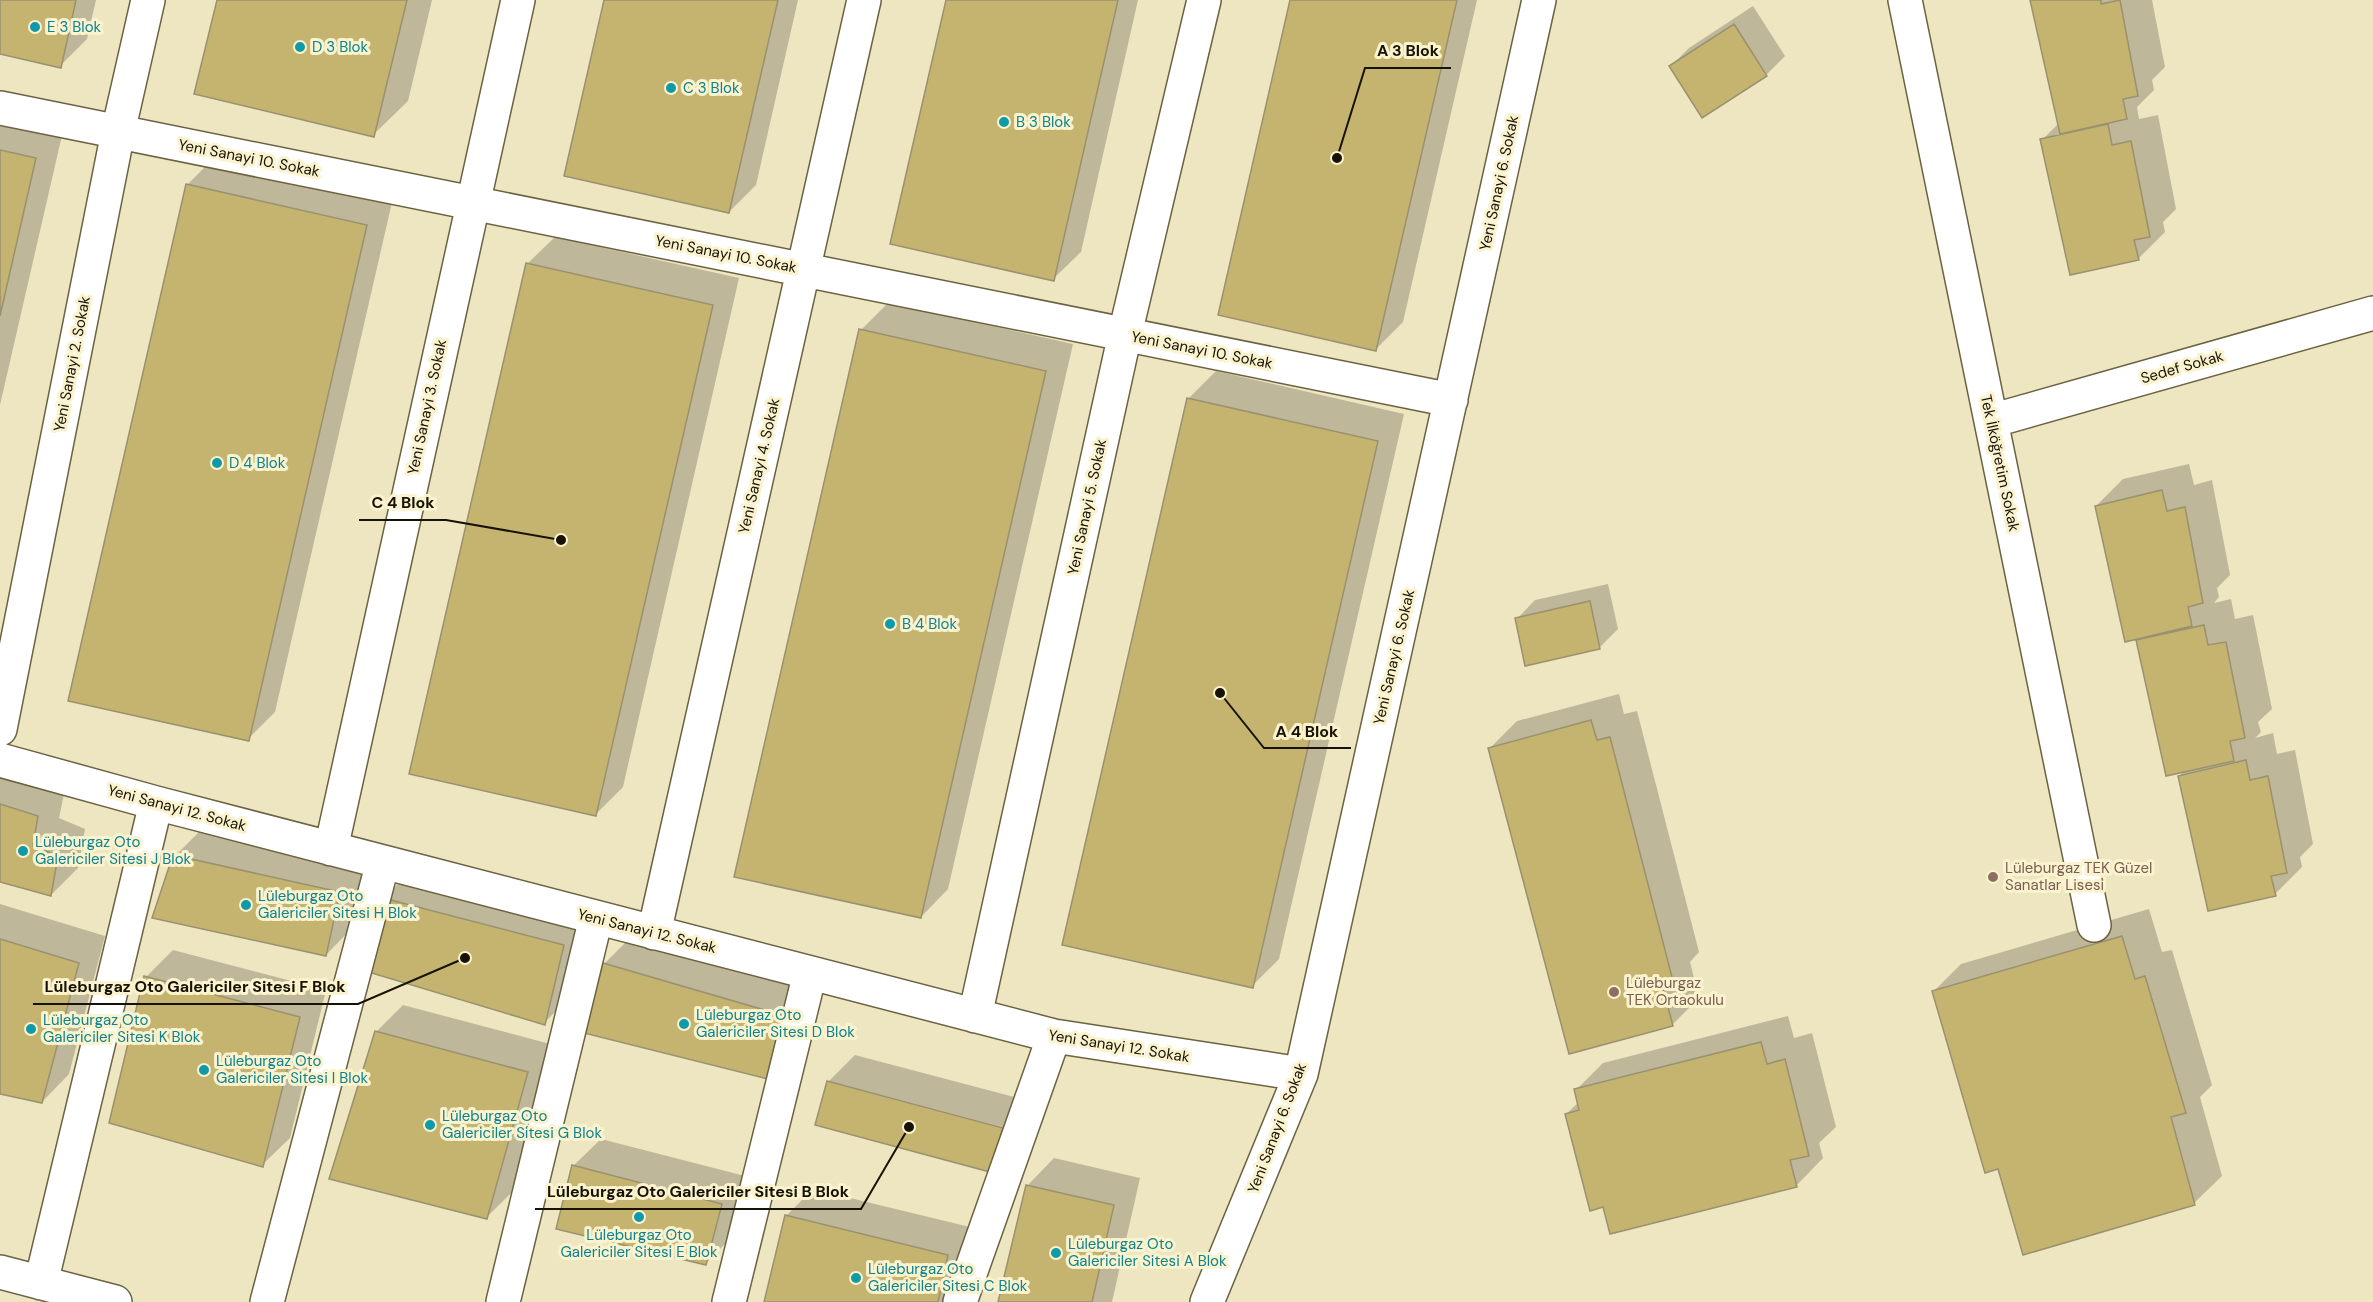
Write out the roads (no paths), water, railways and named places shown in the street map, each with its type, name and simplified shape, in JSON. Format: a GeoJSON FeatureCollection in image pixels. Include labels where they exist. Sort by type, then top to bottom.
{"type":"FeatureCollection","features":[{"type":"Feature","properties":{"kind":"street","name":"Yeni Sanayi 2. Sokak"},"geometry":{"type":"LineString","coordinates":[[0,729],[118,132],[148,0]]}},
{"type":"Feature","properties":{"kind":"street","name":"Yeni Sanayi 3. Sokak"},"geometry":{"type":"LineString","coordinates":[[331,849],[518,0]]}},
{"type":"Feature","properties":{"kind":"street","name":"Yeni Sanayi 4. Sokak"},"geometry":{"type":"LineString","coordinates":[[654,933],[864,0]]}},
{"type":"Feature","properties":{"kind":"street","name":"Yeni Sanayi 5. Sokak"},"geometry":{"type":"LineString","coordinates":[[975,1016],[1125,334],[1204,0]]}},
{"type":"Feature","properties":{"kind":"street","name":"Yeni Sanayi 6. Sokak"},"geometry":{"type":"LineString","coordinates":[[1207,1302],[1301,1074],[1539,0]]}},
{"type":"Feature","properties":{"kind":"street","name":"Tek İlköğretim Sokak"},"geometry":{"type":"LineString","coordinates":[[1905,0],[2094,926]]}},
{"type":"Feature","properties":{"kind":"street","name":"Yeni Sanayi 10. Sokak"},"geometry":{"type":"LineString","coordinates":[[0,108],[1451,400]]}},
{"type":"Feature","properties":{"kind":"street","name":"Sedef Sokak"},"geometry":{"type":"LineString","coordinates":[[1991,421],[2373,313]]}},
{"type":"Feature","properties":{"kind":"street","name":"Yeni Sanayi 12. Sokak"},"geometry":{"type":"LineString","coordinates":[[0,760],[331,849],[1054,1036],[1301,1074]]}},
{"type":"Feature","properties":{"kind":"street"},"geometry":{"type":"LineString","coordinates":[[40,1283],[156,803]]}},
{"type":"Feature","properties":{"kind":"street"},"geometry":{"type":"LineString","coordinates":[[267,1302],[383,862]]}},
{"type":"Feature","properties":{"kind":"street"},"geometry":{"type":"LineString","coordinates":[[503,1302],[596,918]]}},
{"type":"Feature","properties":{"kind":"street"},"geometry":{"type":"LineString","coordinates":[[729,1302],[810,973]]}},
{"type":"Feature","properties":{"kind":"street"},"geometry":{"type":"LineString","coordinates":[[960,1302],[1054,1036]]}},
{"type":"Feature","properties":{"kind":"street"},"geometry":{"type":"LineString","coordinates":[[0,1272],[115,1302]]}},
{"type":"Feature","properties":{"kind":"place","name":"E 3 Blok"},"geometry":{"type":"Point","coordinates":[35,27]}},
{"type":"Feature","properties":{"kind":"place","name":"D 3 Blok"},"geometry":{"type":"Point","coordinates":[300,47]}},
{"type":"Feature","properties":{"kind":"place","name":"C 3 Blok"},"geometry":{"type":"Point","coordinates":[671,88]}},
{"type":"Feature","properties":{"kind":"place","name":"B 3 Blok"},"geometry":{"type":"Point","coordinates":[1004,122]}},
{"type":"Feature","properties":{"kind":"place","name":"A 3 Blok"},"geometry":{"type":"Point","coordinates":[1337,158]}},
{"type":"Feature","properties":{"kind":"place","name":"D 4 Blok"},"geometry":{"type":"Point","coordinates":[217,463]}},
{"type":"Feature","properties":{"kind":"place","name":"C 4 Blok"},"geometry":{"type":"Point","coordinates":[561,540]}},
{"type":"Feature","properties":{"kind":"place","name":"B 4 Blok"},"geometry":{"type":"Point","coordinates":[890,624]}},
{"type":"Feature","properties":{"kind":"place","name":"A 4 Blok"},"geometry":{"type":"Point","coordinates":[1220,693]}},
{"type":"Feature","properties":{"kind":"place","name":"Lüleburgaz Oto Galericiler Sitesi J Blok"},"geometry":{"type":"Point","coordinates":[23,851]}},
{"type":"Feature","properties":{"kind":"place","name":"Lüleburgaz TEK Güzel Sanatlar Lisesi"},"geometry":{"type":"Point","coordinates":[1993,877]}},
{"type":"Feature","properties":{"kind":"place","name":"Lüleburgaz Oto Galericiler Sitesi H Blok"},"geometry":{"type":"Point","coordinates":[246,905]}},
{"type":"Feature","properties":{"kind":"place","name":"Lüleburgaz Oto Galericiler Sitesi F Blok"},"geometry":{"type":"Point","coordinates":[465,958]}},
{"type":"Feature","properties":{"kind":"place","name":"Lüleburgaz TEK Ortaokulu"},"geometry":{"type":"Point","coordinates":[1614,992]}},
{"type":"Feature","properties":{"kind":"place","name":"Lüleburgaz Oto Galericiler Sitesi D Blok"},"geometry":{"type":"Point","coordinates":[684,1024]}},
{"type":"Feature","properties":{"kind":"place","name":"Lüleburgaz Oto Galericiler Sitesi K Blok"},"geometry":{"type":"Point","coordinates":[31,1029]}},
{"type":"Feature","properties":{"kind":"place","name":"Lüleburgaz Oto Galericiler Sitesi I Blok"},"geometry":{"type":"Point","coordinates":[204,1070]}},
{"type":"Feature","properties":{"kind":"place","name":"Lüleburgaz Oto Galericiler Sitesi G Blok"},"geometry":{"type":"Point","coordinates":[430,1125]}},
{"type":"Feature","properties":{"kind":"place","name":"Lüleburgaz Oto Galericiler Sitesi B Blok"},"geometry":{"type":"Point","coordinates":[909,1127]}},
{"type":"Feature","properties":{"kind":"place","name":"Lüleburgaz Oto Galericiler Sitesi E Blok"},"geometry":{"type":"Point","coordinates":[639,1217]}},
{"type":"Feature","properties":{"kind":"place","name":"Lüleburgaz Oto Galericiler Sitesi A Blok"},"geometry":{"type":"Point","coordinates":[1056,1253]}},
{"type":"Feature","properties":{"kind":"place","name":"Lüleburgaz Oto Galericiler Sitesi C Blok"},"geometry":{"type":"Point","coordinates":[856,1278]}}]}
